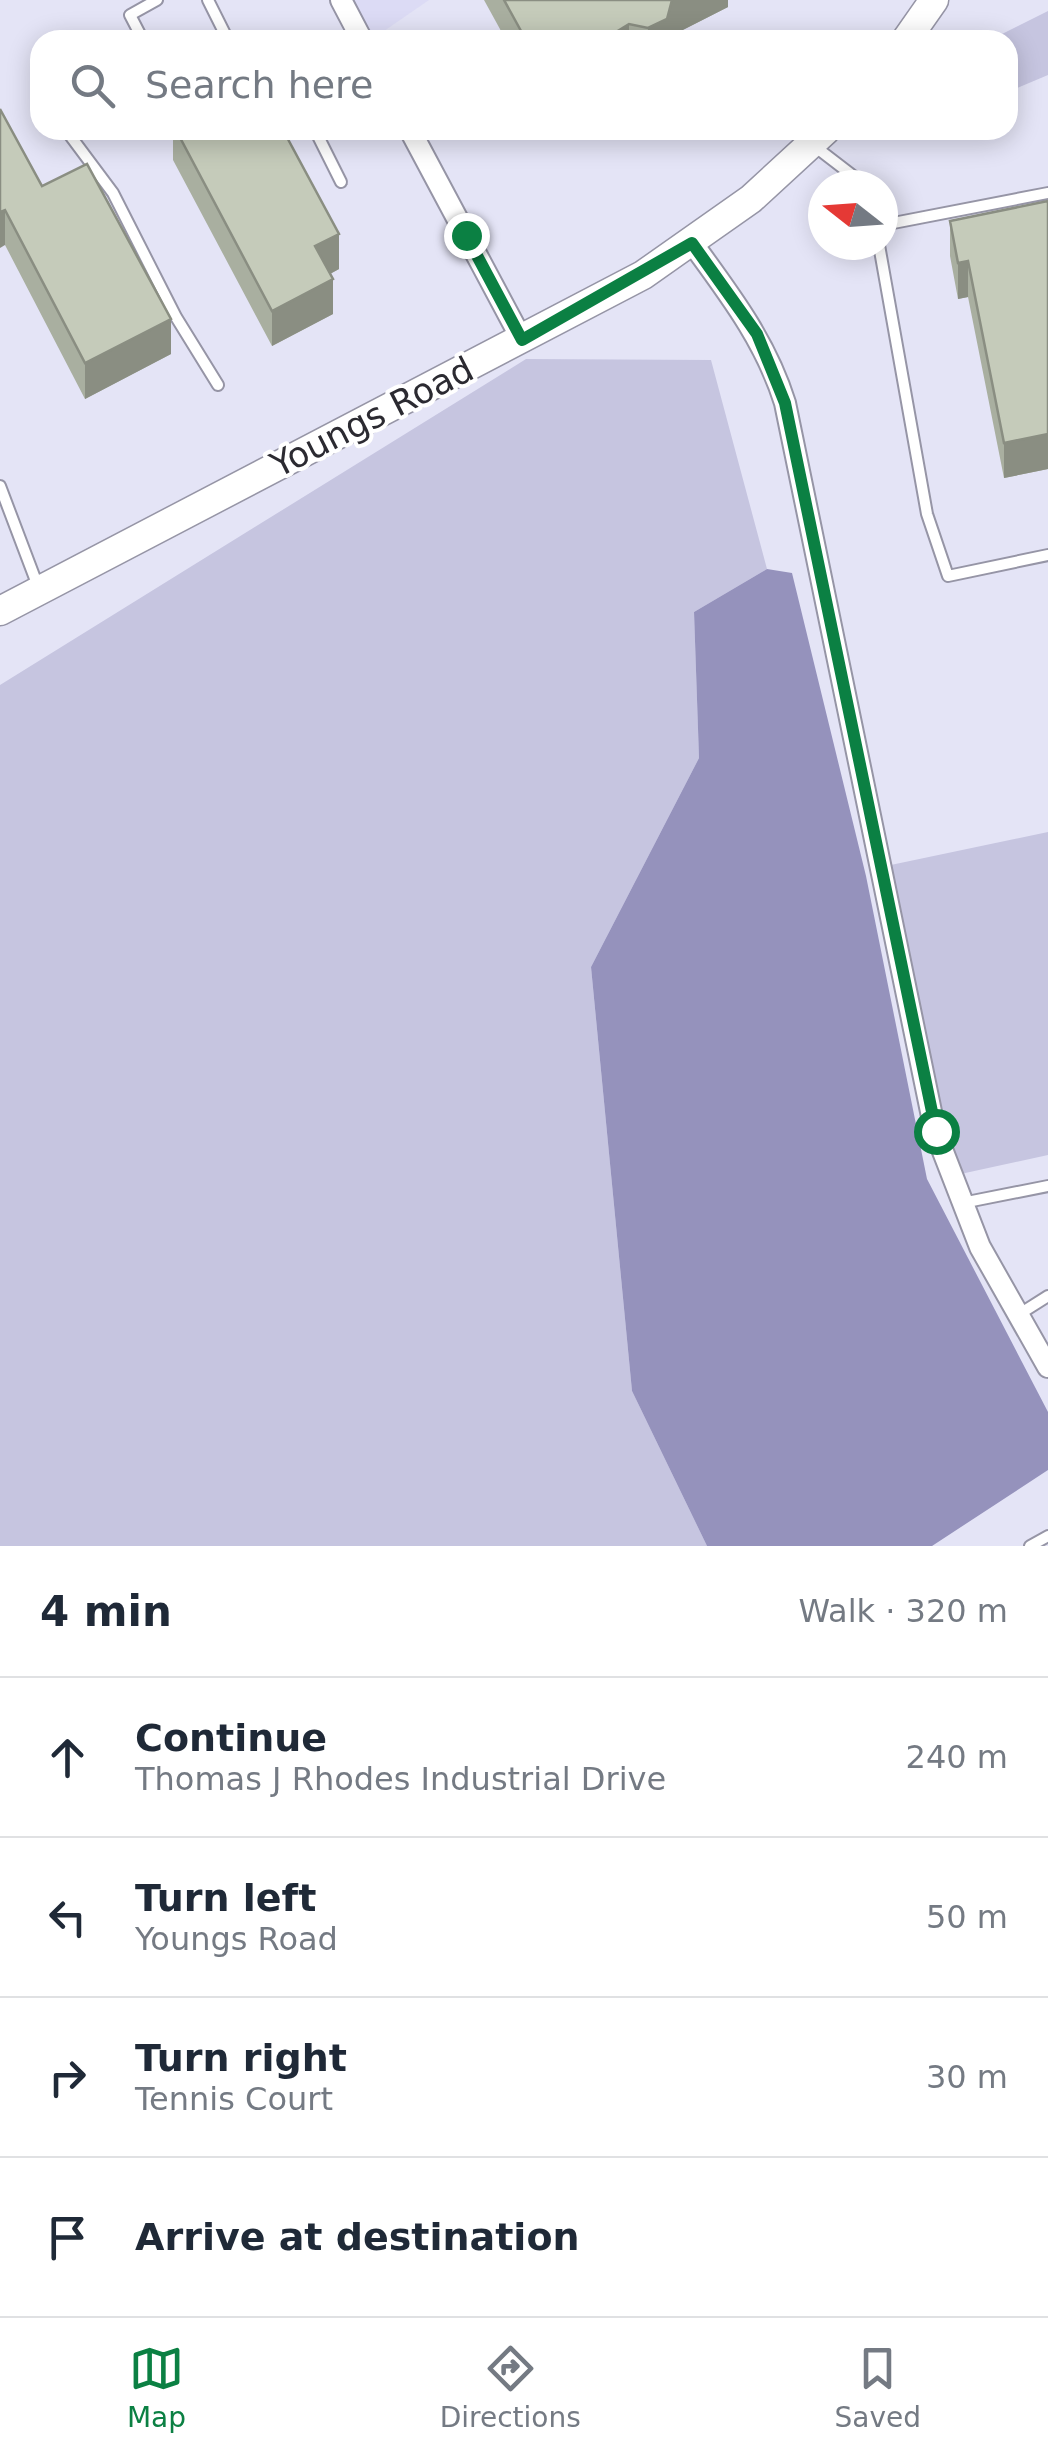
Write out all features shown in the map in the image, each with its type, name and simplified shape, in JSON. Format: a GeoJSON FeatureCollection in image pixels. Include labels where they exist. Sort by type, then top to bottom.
{"type":"FeatureCollection","features":[{"type":"Feature","properties":{"kind":"street"},"geometry":{"type":"LineString","coordinates":[[341,0],[357,30]]}},
{"type":"Feature","properties":{"kind":"street"},"geometry":{"type":"LineString","coordinates":[[913,30],[934,0]]}},
{"type":"Feature","properties":{"kind":"street"},"geometry":{"type":"LineString","coordinates":[[415,140],[522,340]]}},
{"type":"Feature","properties":{"kind":"street","name":"Youngs Road"},"geometry":{"type":"LineString","coordinates":[[0,611],[522,340],[692,243],[751,199],[816,140]]}},
{"type":"Feature","properties":{"kind":"street"},"geometry":{"type":"LineString","coordinates":[[692,243],[757,334],[785,403],[936,1131],[961,1204],[1048,1367]]}},
{"type":"Feature","properties":{"kind":"lane"},"geometry":{"type":"LineString","coordinates":[[138,30],[130,14],[157,0]]}},
{"type":"Feature","properties":{"kind":"lane"},"geometry":{"type":"LineString","coordinates":[[208,0],[223,30]]}},
{"type":"Feature","properties":{"kind":"lane"},"geometry":{"type":"LineString","coordinates":[[73,140],[113,193],[167,301],[218,385]]}},
{"type":"Feature","properties":{"kind":"lane"},"geometry":{"type":"LineString","coordinates":[[319,140],[341,182]]}},
{"type":"Feature","properties":{"kind":"lane"},"geometry":{"type":"LineString","coordinates":[[822,140],[851,170]]}},
{"type":"Feature","properties":{"kind":"lane"},"geometry":{"type":"LineString","coordinates":[[898,222],[1048,193]]}},
{"type":"Feature","properties":{"kind":"lane"},"geometry":{"type":"LineString","coordinates":[[882,260],[927,514],[948,576],[1048,555]]}},
{"type":"Feature","properties":{"kind":"lane"},"geometry":{"type":"LineString","coordinates":[[0,486],[5,520],[39,590]]}},
{"type":"Feature","properties":{"kind":"lane"},"geometry":{"type":"LineString","coordinates":[[961,1204],[1048,1186]]}},
{"type":"Feature","properties":{"kind":"lane"},"geometry":{"type":"LineString","coordinates":[[1018,1315],[1048,1296]]}},
{"type":"Feature","properties":{"kind":"lane"},"geometry":{"type":"LineString","coordinates":[[1030,1546],[1048,1536]]}},
{"type":"Feature","properties":{"kind":"shaded area"},"geometry":{"type":"Polygon","coordinates":[[[330,0],[429,0],[386,30],[361,30],[330,0]]]}},
{"type":"Feature","properties":{"kind":"shaded area"},"geometry":{"type":"Polygon","coordinates":[[[1048,11],[1048,75],[1018,88],[1018,30],[1010,30],[1048,11]]]}},
{"type":"Feature","properties":{"kind":"shaded area"},"geometry":{"type":"Polygon","coordinates":[[[526,359],[711,360],[767,569],[694,612],[699,758],[591,967],[632,1391],[707,1546],[0,1546],[0,685],[526,359]]]}},
{"type":"Feature","properties":{"kind":"shaded area"},"geometry":{"type":"Polygon","coordinates":[[[767,569],[792,573],[866,876],[927,1179],[1048,1412],[1048,1470],[932,1546],[707,1546],[632,1391],[591,967],[699,758],[694,612],[767,569]]]}},
{"type":"Feature","properties":{"kind":"shaded area"},"geometry":{"type":"Polygon","coordinates":[[[1048,832],[1048,1155],[956,1175],[886,866],[1048,832]]]}},
{"type":"Feature","properties":{"kind":"building"},"geometry":{"type":"Polygon","coordinates":[[[504,0],[672,0],[667,19],[648,28],[629,24],[619,30],[520,30],[504,0]]]}},
{"type":"Feature","properties":{"kind":"building"},"geometry":{"type":"Polygon","coordinates":[[[0,109],[42,186],[87,164],[171,319],[85,363],[5,210],[0,212],[0,109]]]}},
{"type":"Feature","properties":{"kind":"building"},"geometry":{"type":"Polygon","coordinates":[[[181,140],[288,140],[339,234],[315,246],[333,279],[272,311],[181,140]]]}},
{"type":"Feature","properties":{"kind":"building"},"geometry":{"type":"Polygon","coordinates":[[[1048,201],[1048,434],[1004,443],[968,261],[958,263],[950,221],[1048,201]]]}},
{"type":"Feature","properties":{"kind":"route"},"geometry":{"type":"LineString","coordinates":[[466,235],[522,340],[644,275],[692,243],[757,334],[785,403],[936,1131]]}}]}
